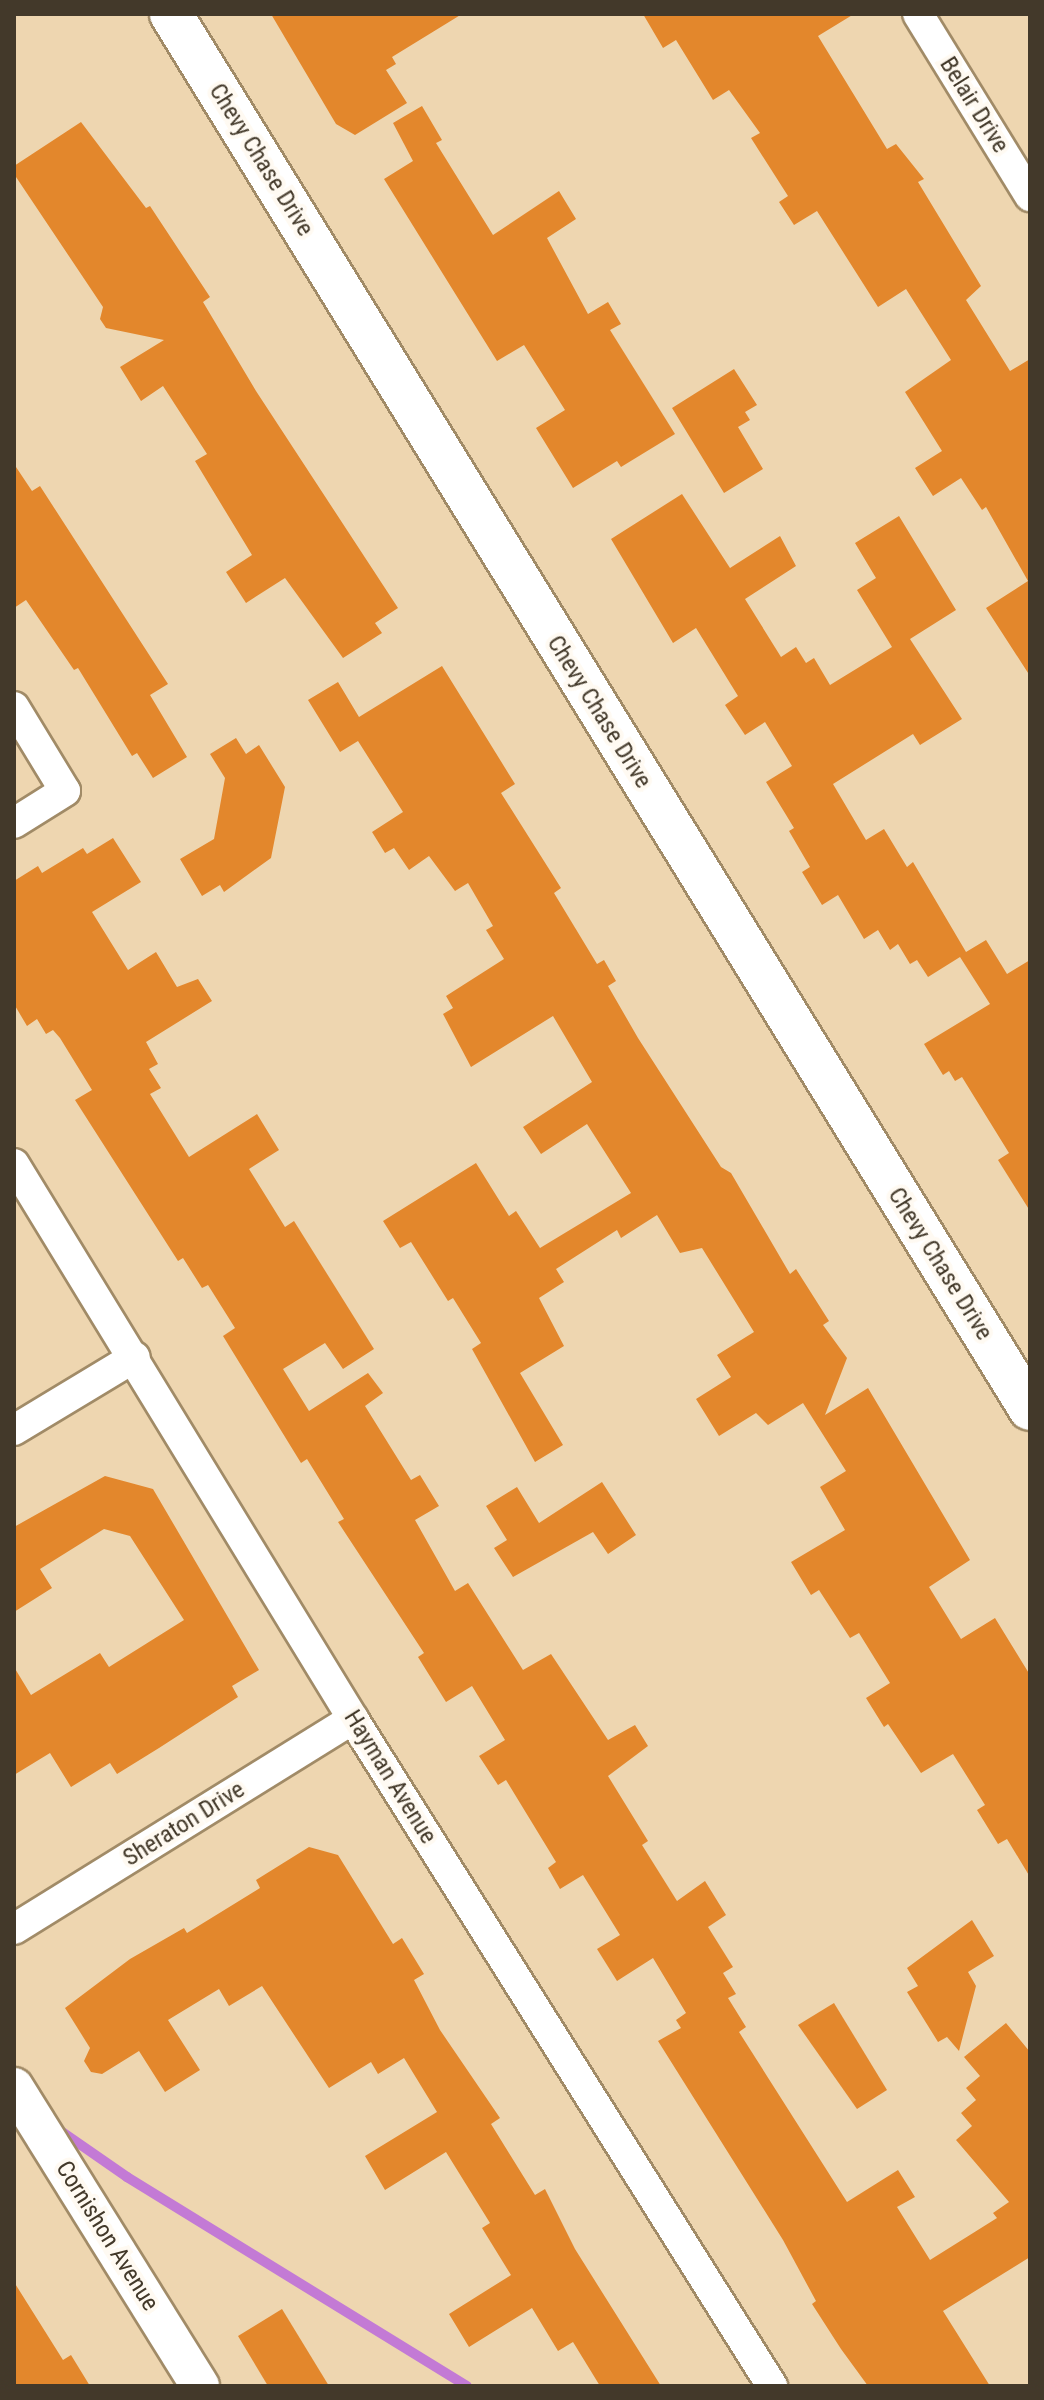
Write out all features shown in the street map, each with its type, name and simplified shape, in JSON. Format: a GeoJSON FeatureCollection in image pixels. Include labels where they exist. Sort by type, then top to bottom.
{"type":"FeatureCollection","features":[{"type":"Feature","properties":{"kind":"main road","name":"Chevy Chase Drive"},"geometry":{"type":"LineString","coordinates":[[171,14],[1030,1409]]}},
{"type":"Feature","properties":{"kind":"street","name":"Belair Drive"},"geometry":{"type":"LineString","coordinates":[[918,14],[1030,196]]}},
{"type":"Feature","properties":{"kind":"street"},"geometry":{"type":"LineString","coordinates":[[14,707],[65,791],[14,823]]}},
{"type":"Feature","properties":{"kind":"street","name":"Hayman Avenue"},"geometry":{"type":"LineString","coordinates":[[14,1164],[135,1357],[353,1719],[772,2386]]}},
{"type":"Feature","properties":{"kind":"street"},"geometry":{"type":"LineString","coordinates":[[14,1430],[135,1357]]}},
{"type":"Feature","properties":{"kind":"street","name":"Sheraton Drive"},"geometry":{"type":"LineString","coordinates":[[14,1929],[353,1719]]}},
{"type":"Feature","properties":{"kind":"street","name":"Cornishon Avenue"},"geometry":{"type":"LineString","coordinates":[[14,2087],[200,2386]]}},
{"type":"Feature","properties":{"kind":"building"},"geometry":{"type":"Polygon","coordinates":[[[271,14],[462,14],[392,57],[396,64],[386,70],[407,103],[355,135],[336,124],[271,14]]]}},
{"type":"Feature","properties":{"kind":"building"},"geometry":{"type":"Polygon","coordinates":[[[643,14],[854,14],[818,36],[887,149],[896,144],[924,179],[918,182],[981,286],[966,300],[1010,371],[1030,359],[1030,676],[986,608],[1028,581],[986,507],[982,510],[961,478],[933,496],[915,468],[942,451],[905,392],[951,360],[906,289],[878,307],[817,211],[794,225],[779,202],[788,196],[751,138],[760,133],[729,90],[713,100],[676,40],[663,48],[643,14]]]}},
{"type":"Feature","properties":{"kind":"building"},"geometry":{"type":"Polygon","coordinates":[[[422,106],[442,140],[436,143],[493,235],[559,191],[576,219],[547,238],[588,314],[608,302],[621,324],[610,330],[675,434],[621,467],[617,461],[573,488],[536,428],[565,410],[524,345],[497,361],[384,179],[413,161],[393,123],[422,106]]]}},
{"type":"Feature","properties":{"kind":"building"},"geometry":{"type":"Polygon","coordinates":[[[81,122],[146,208],[150,206],[210,297],[203,302],[256,391],[398,608],[375,623],[382,633],[343,658],[285,578],[246,603],[226,572],[252,555],[195,461],[207,454],[163,386],[141,401],[120,367],[164,340],[106,328],[100,319],[103,307],[14,174],[14,166],[81,122]]]}},
{"type":"Feature","properties":{"kind":"building"},"geometry":{"type":"Polygon","coordinates":[[[734,369],[757,405],[745,412],[750,420],[738,427],[763,469],[724,493],[672,408],[734,369]]]}},
{"type":"Feature","properties":{"kind":"building"},"geometry":{"type":"Polygon","coordinates":[[[14,464],[32,491],[40,486],[168,684],[150,695],[187,757],[153,778],[137,753],[132,756],[78,668],[74,670],[26,600],[14,608],[14,464]]]}},
{"type":"Feature","properties":{"kind":"building"},"geometry":{"type":"Polygon","coordinates":[[[682,494],[730,568],[780,536],[796,566],[745,599],[781,657],[796,647],[806,663],[814,658],[830,685],[892,647],[857,590],[876,578],[855,543],[899,516],[956,610],[910,639],[962,719],[920,745],[913,734],[833,784],[866,840],[884,829],[907,867],[913,862],[966,952],[986,940],[1007,974],[1030,960],[1030,1211],[998,1160],[1009,1153],[962,1077],[955,1081],[949,1071],[943,1075],[924,1044],[990,1004],[960,957],[928,977],[917,960],[910,964],[898,944],[890,950],[878,930],[864,939],[838,895],[822,905],[802,872],[810,867],[789,831],[794,828],[766,782],[792,766],[765,722],[745,735],[725,705],[738,696],[696,628],[673,643],[611,539],[682,494]]]}},
{"type":"Feature","properties":{"kind":"building"},"geometry":{"type":"Polygon","coordinates":[[[442,666],[515,784],[501,793],[561,888],[554,893],[597,964],[604,960],[616,981],[608,986],[638,1038],[721,1167],[731,1173],[790,1274],[796,1269],[829,1321],[823,1325],[847,1358],[825,1415],[868,1388],[970,1560],[929,1587],[961,1639],[995,1618],[1030,1675],[1030,1877],[1007,1839],[998,1844],[977,1810],[985,1805],[953,1754],[921,1773],[888,1724],[884,1727],[866,1698],[890,1683],[859,1633],[850,1638],[819,1590],[811,1595],[791,1562],[845,1530],[820,1487],[846,1471],[803,1403],[768,1425],[756,1413],[719,1436],[696,1399],[731,1377],[717,1355],[754,1332],[702,1248],[680,1253],[657,1215],[621,1238],[617,1230],[556,1269],[564,1282],[539,1298],[564,1346],[520,1373],[563,1445],[535,1462],[472,1349],[481,1343],[453,1298],[448,1301],[411,1242],[400,1248],[383,1221],[476,1163],[509,1216],[516,1211],[540,1248],[631,1193],[587,1124],[541,1154],[523,1127],[592,1082],[553,1016],[471,1067],[443,1014],[453,1008],[446,996],[504,959],[486,930],[493,926],[468,883],[455,891],[429,856],[409,870],[394,848],[385,853],[372,832],[403,812],[358,741],[340,752],[308,700],[338,682],[359,717],[442,666]]]}},
{"type":"Feature","properties":{"kind":"building"},"geometry":{"type":"Polygon","coordinates":[[[236,738],[246,754],[259,745],[285,787],[271,858],[224,892],[220,885],[202,896],[180,859],[214,839],[225,778],[210,754],[236,738]]]}},
{"type":"Feature","properties":{"kind":"building"},"geometry":{"type":"Polygon","coordinates":[[[113,838],[141,882],[92,912],[128,970],[156,952],[177,987],[198,979],[212,1001],[146,1042],[158,1064],[149,1069],[161,1088],[150,1094],[189,1157],[257,1114],[279,1150],[249,1169],[285,1227],[294,1221],[374,1349],[343,1369],[325,1343],[283,1369],[309,1411],[368,1373],[383,1393],[365,1406],[411,1480],[420,1475],[439,1506],[415,1520],[455,1591],[468,1583],[523,1670],[551,1654],[608,1740],[635,1725],[648,1746],[608,1776],[648,1841],[642,1845],[677,1901],[705,1881],[726,1915],[708,1927],[733,1967],[723,1973],[736,1994],[728,1998],[746,2027],[739,2032],[847,2202],[898,2170],[915,2197],[897,2207],[930,2260],[997,2218],[993,2213],[1009,2202],[956,2140],[972,2126],[961,2113],[976,2100],[966,2088],[980,2076],[964,2057],[1006,2023],[1030,2052],[1030,2257],[943,2311],[990,2386],[868,2386],[841,2349],[812,2304],[816,2301],[783,2240],[658,2041],[681,2028],[676,2020],[686,2013],[653,1958],[617,1981],[597,1949],[620,1935],[583,1875],[560,1889],[548,1868],[556,1862],[506,1780],[498,1785],[479,1756],[505,1740],[472,1686],[446,1702],[418,1657],[424,1653],[338,1522],[344,1519],[307,1459],[301,1463],[223,1336],[235,1328],[208,1285],[202,1288],[183,1258],[178,1261],[75,1100],[92,1090],[60,1038],[53,1030],[46,1034],[37,1019],[27,1026],[14,1004],[14,881],[38,866],[42,873],[83,848],[87,854],[113,838]]]}},
{"type":"Feature","properties":{"kind":"building"},"geometry":{"type":"Polygon","coordinates":[[[105,1476],[153,1489],[259,1670],[232,1686],[238,1697],[159,1748],[117,1774],[110,1763],[71,1787],[50,1753],[14,1775],[14,1667],[31,1695],[100,1653],[109,1667],[184,1620],[130,1536],[104,1529],[40,1569],[52,1588],[14,1612],[14,1527],[105,1476]]]}},
{"type":"Feature","properties":{"kind":"building"},"geometry":{"type":"Polygon","coordinates":[[[602,1482],[636,1535],[608,1554],[593,1532],[513,1577],[494,1548],[507,1540],[486,1506],[517,1487],[539,1523],[602,1482]]]}},
{"type":"Feature","properties":{"kind":"building"},"geometry":{"type":"Polygon","coordinates":[[[309,1847],[338,1855],[393,1944],[402,1938],[424,1974],[414,1980],[440,2030],[500,2118],[491,2124],[535,2195],[545,2189],[575,2249],[661,2386],[600,2386],[573,2342],[558,2351],[532,2308],[469,2347],[449,2314],[511,2275],[482,2228],[490,2223],[446,2152],[385,2190],[365,2156],[437,2112],[404,2058],[378,2074],[371,2062],[329,2088],[262,1986],[229,2006],[219,1989],[168,2020],[200,2070],[165,2092],[139,2051],[102,2074],[91,2072],[84,2061],[90,2048],[65,2008],[130,1959],[184,1928],[187,1933],[260,1888],[256,1880],[309,1847]]]}},
{"type":"Feature","properties":{"kind":"building"},"geometry":{"type":"Polygon","coordinates":[[[972,1920],[994,1956],[968,1972],[976,1986],[959,2051],[947,2037],[938,2042],[907,1992],[918,1986],[907,1968],[972,1920]]]}},
{"type":"Feature","properties":{"kind":"building"},"geometry":{"type":"Polygon","coordinates":[[[834,2003],[887,2090],[857,2109],[798,2025],[834,2003]]]}},
{"type":"Feature","properties":{"kind":"building"},"geometry":{"type":"Polygon","coordinates":[[[14,2282],[63,2360],[71,2355],[90,2386],[14,2386],[14,2282]]]}},
{"type":"Feature","properties":{"kind":"building"},"geometry":{"type":"Polygon","coordinates":[[[282,2309],[329,2386],[268,2386],[238,2336],[282,2309]]]}},
{"type":"Feature","properties":{"kind":"waterway"},"geometry":{"type":"LineString","coordinates":[[55,2127],[127,2177],[467,2386]]}}]}
